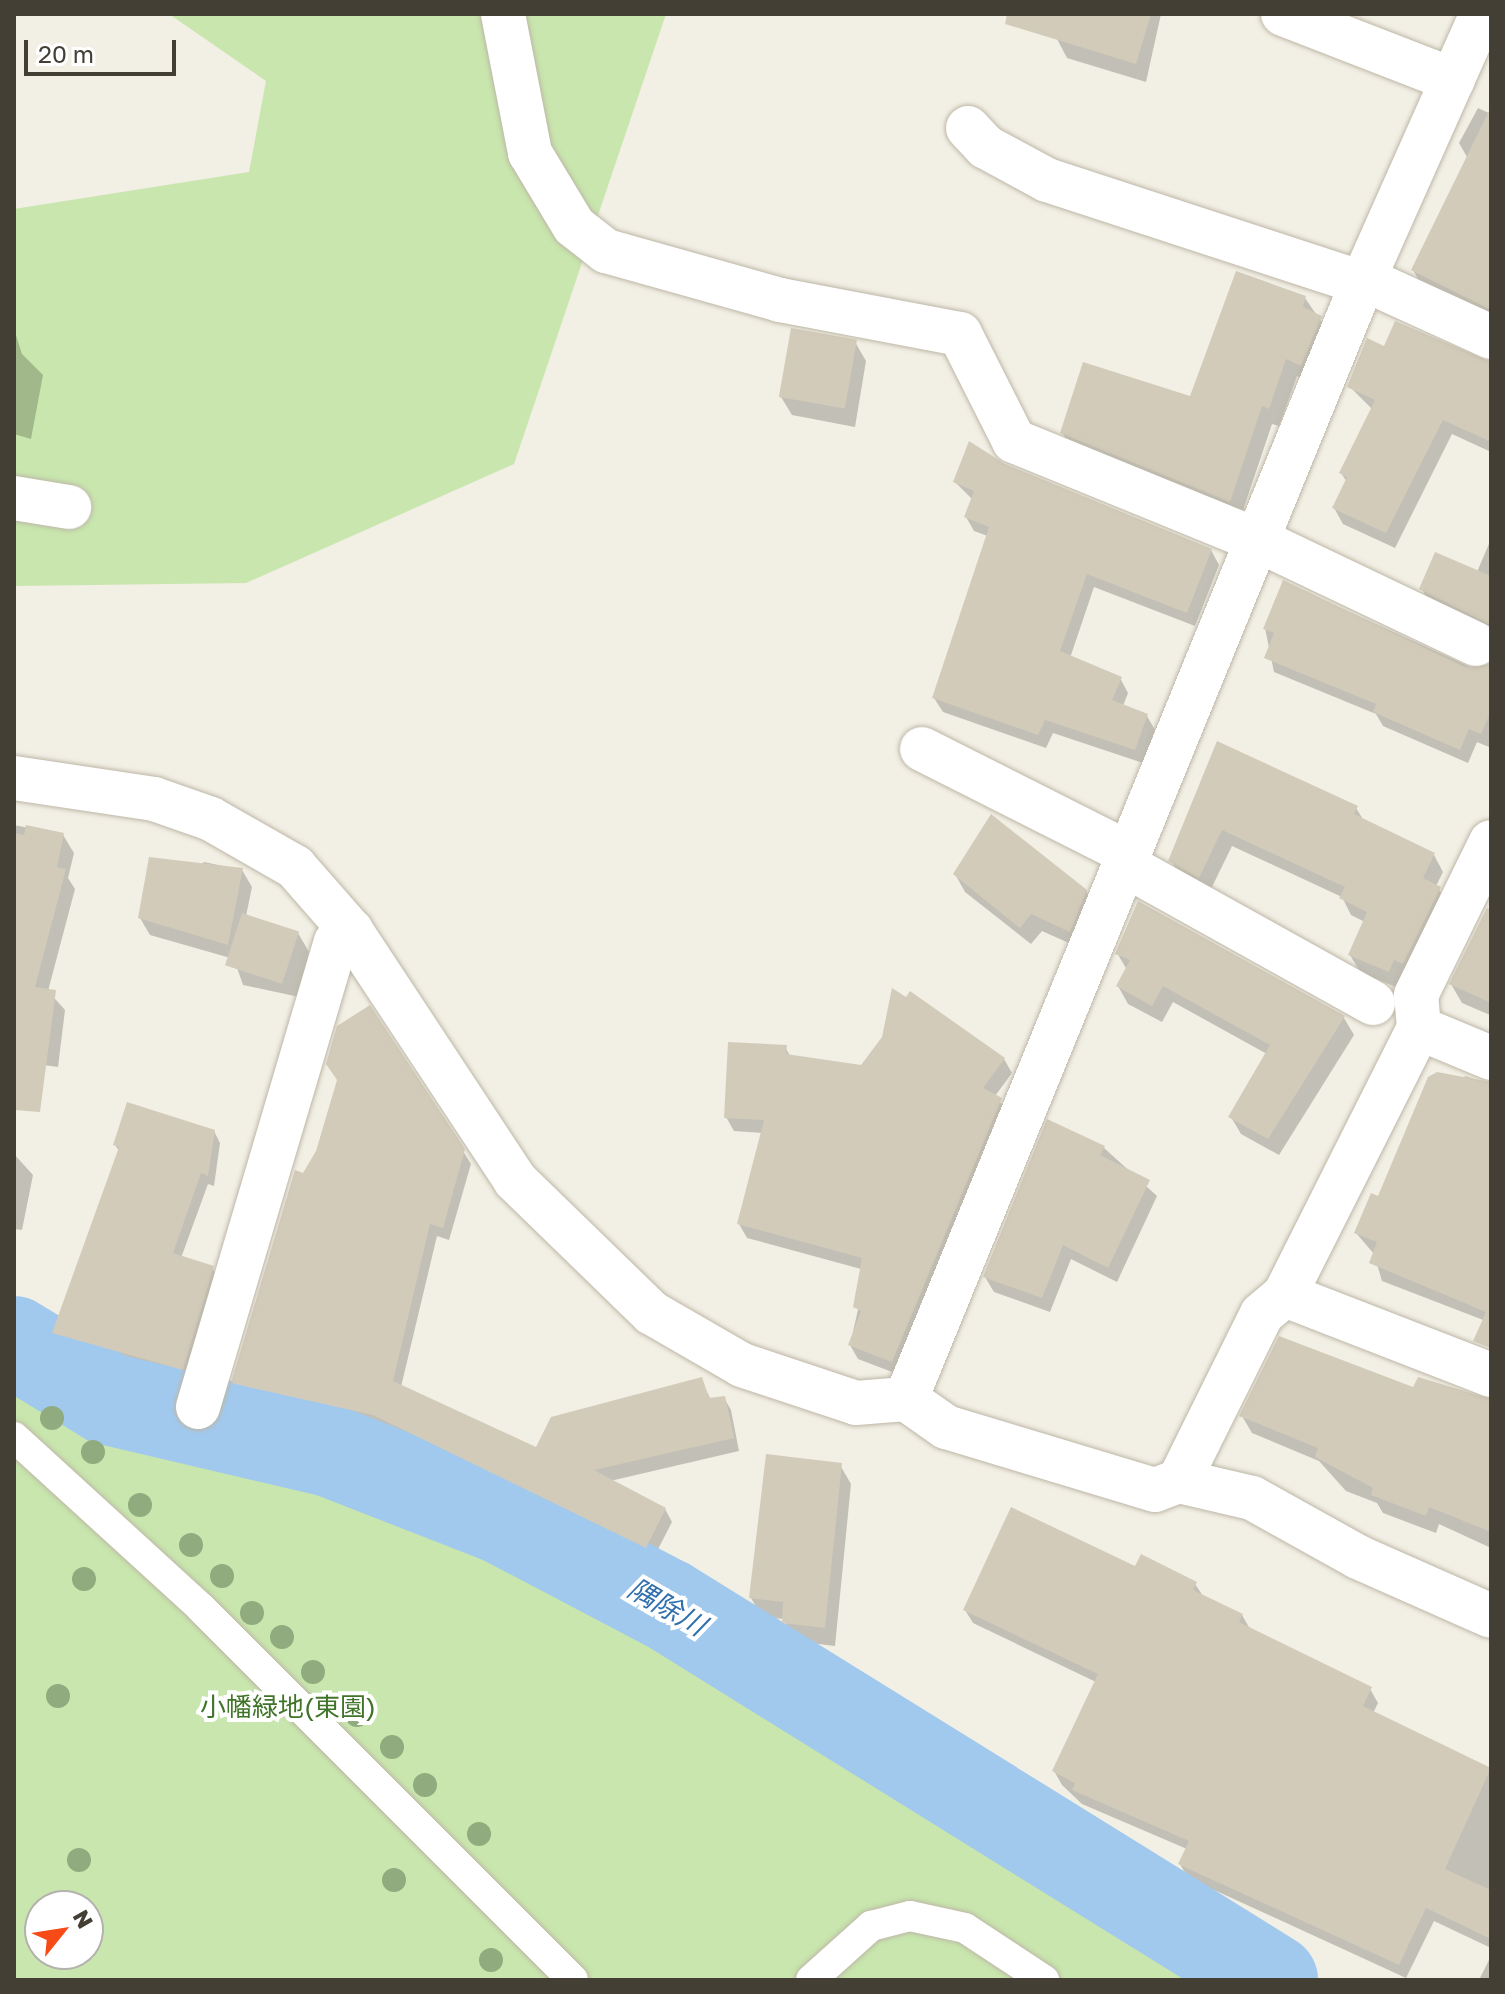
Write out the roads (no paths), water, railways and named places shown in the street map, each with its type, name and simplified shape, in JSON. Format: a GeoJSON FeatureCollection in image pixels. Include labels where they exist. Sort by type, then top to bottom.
{"type":"FeatureCollection","features":[{"type":"Feature","properties":{"kind":"street"},"geometry":{"type":"LineString","coordinates":[[503,14],[530,153],[574,226],[606,251],[780,300],[960,334],[1014,441],[1262,542],[1476,644]]}},
{"type":"Feature","properties":{"kind":"street"},"geometry":{"type":"LineString","coordinates":[[1283,14],[1467,79]]}},
{"type":"Feature","properties":{"kind":"street"},"geometry":{"type":"LineString","coordinates":[[906,1399],[1262,542],[1363,281],[1467,79],[1482,14]]}},
{"type":"Feature","properties":{"kind":"street"},"geometry":{"type":"LineString","coordinates":[[968,128],[986,147],[1047,180],[1363,281],[1491,337]]}},
{"type":"Feature","properties":{"kind":"street"},"geometry":{"type":"LineString","coordinates":[[14,498],[69,507]]}},
{"type":"Feature","properties":{"kind":"street"},"geometry":{"type":"LineString","coordinates":[[922,749],[1128,859],[1373,1003]]}},
{"type":"Feature","properties":{"kind":"street"},"geometry":{"type":"LineString","coordinates":[[14,778],[154,799],[211,819],[295,867],[351,931],[515,1180],[652,1313],[742,1365],[856,1403],[906,1399],[946,1427],[1155,1490],[1179,1481],[1252,1498],[1358,1557],[1491,1616]]}},
{"type":"Feature","properties":{"kind":"street"},"geometry":{"type":"LineString","coordinates":[[1179,1481],[1262,1314],[1285,1295],[1419,1028],[1416,995],[1491,842]]}},
{"type":"Feature","properties":{"kind":"street"},"geometry":{"type":"LineString","coordinates":[[198,1407],[336,942],[351,931]]}},
{"type":"Feature","properties":{"kind":"street"},"geometry":{"type":"LineString","coordinates":[[1419,1028],[1491,1058]]}},
{"type":"Feature","properties":{"kind":"street"},"geometry":{"type":"LineString","coordinates":[[1285,1295],[1491,1375]]}},
{"type":"Feature","properties":{"kind":"lane"},"geometry":{"type":"LineString","coordinates":[[14,1437],[201,1608],[573,1980]]}},
{"type":"Feature","properties":{"kind":"lane"},"geometry":{"type":"LineString","coordinates":[[811,1980],[871,1926],[910,1916],[965,1928],[1044,1980]]}},
{"type":"Feature","properties":{"kind":"waterway","name":"隅除川"},"geometry":{"type":"LineString","coordinates":[[14,1342],[108,1399],[330,1451],[502,1518],[668,1605],[1272,1980]]}},
{"type":"Feature","properties":{"kind":"park label","name":"小幡緑地(東園)"},"geometry":{"type":"Point","coordinates":[288,1707]}}]}
